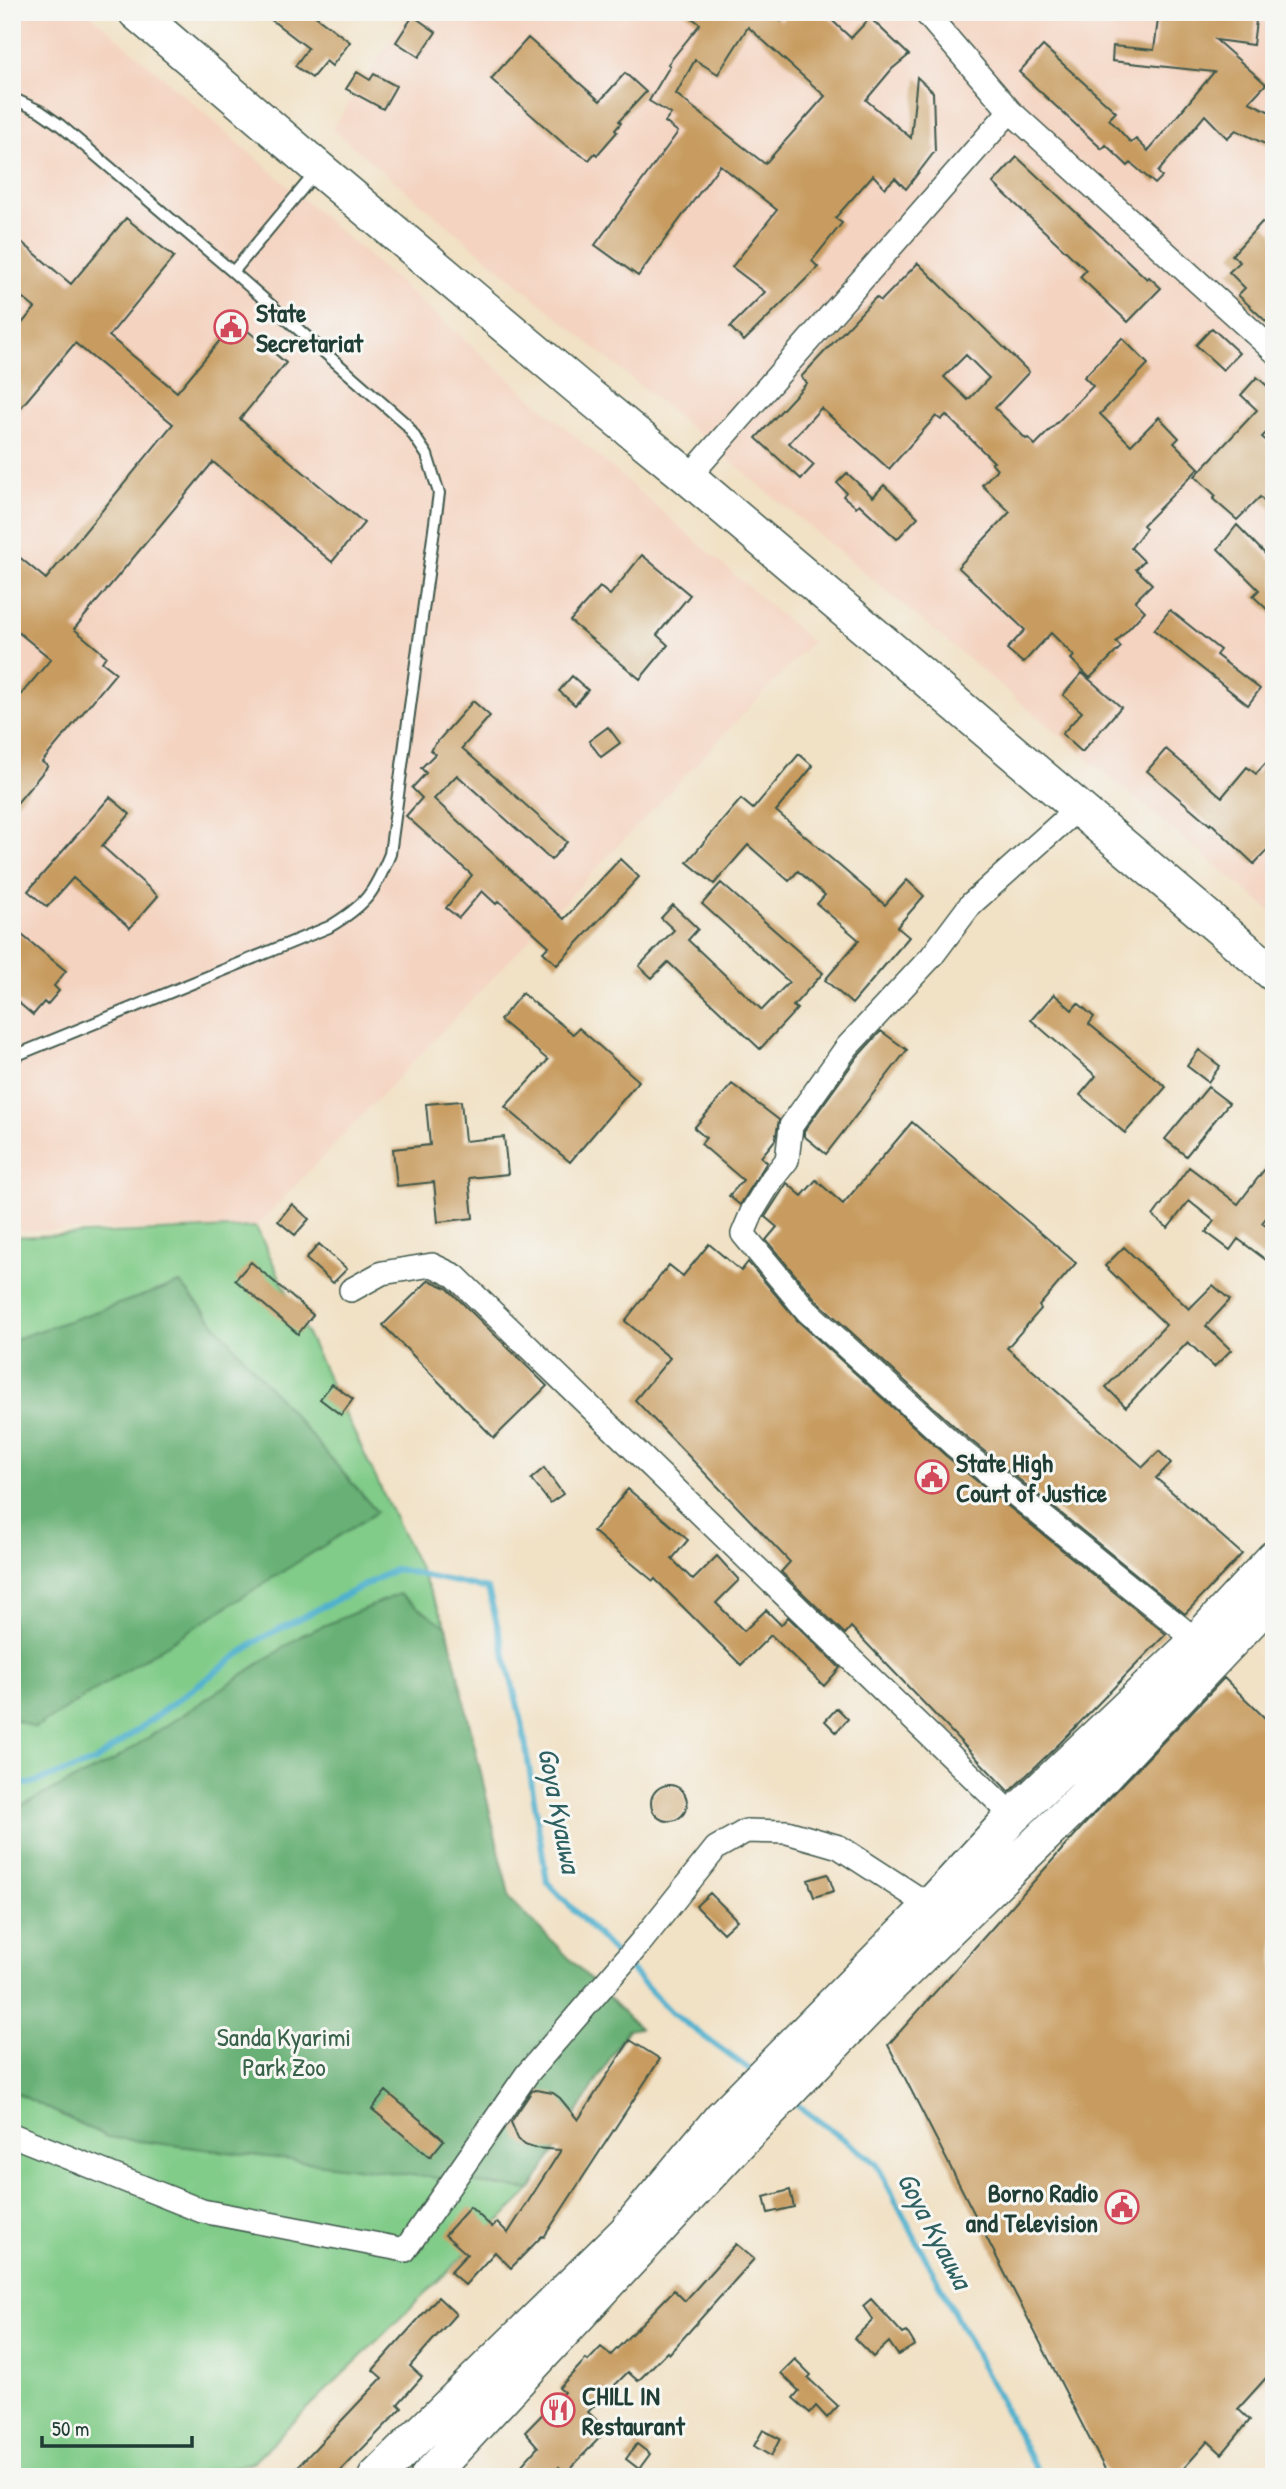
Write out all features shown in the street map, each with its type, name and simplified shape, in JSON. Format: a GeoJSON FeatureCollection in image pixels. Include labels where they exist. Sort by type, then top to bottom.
{"type":"FeatureCollection","features":[{"type":"Feature","properties":{"kind":"main road"},"geometry":{"type":"LineString","coordinates":[[136,12],[1274,974]]}},
{"type":"Feature","properties":{"kind":"main road"},"geometry":{"type":"LineString","coordinates":[[164,12],[701,463],[1013,733],[1274,953]]}},
{"type":"Feature","properties":{"kind":"main road"},"geometry":{"type":"LineString","coordinates":[[876,1980],[930,1906],[1013,1816],[1197,1642],[1274,1558]]}},
{"type":"Feature","properties":{"kind":"main road"},"geometry":{"type":"LineString","coordinates":[[376,2477],[732,2127],[876,1980],[1083,1798],[1274,1595]]}},
{"type":"Feature","properties":{"kind":"main road"},"geometry":{"type":"LineString","coordinates":[[428,2477],[732,2127]]}},
{"type":"Feature","properties":{"kind":"street"},"geometry":{"type":"LineString","coordinates":[[925,12],[1010,111],[1274,351]]}},
{"type":"Feature","properties":{"kind":"street"},"geometry":{"type":"LineString","coordinates":[[701,463],[1010,111]]}},
{"type":"Feature","properties":{"kind":"street"},"geometry":{"type":"LineString","coordinates":[[1077,808],[971,905],[932,956],[847,1047],[791,1126],[787,1160],[753,1210],[743,1234],[807,1311],[954,1445],[1197,1642]]}},
{"type":"Feature","properties":{"kind":"street"},"geometry":{"type":"LineString","coordinates":[[351,1290],[382,1273],[432,1265],[455,1276],[1013,1816]]}},
{"type":"Feature","properties":{"kind":"street"},"geometry":{"type":"LineString","coordinates":[[12,2134],[202,2211],[405,2250],[527,2074],[640,1943],[716,1848],[746,1832],[787,1832],[839,1847],[930,1906]]}},
{"type":"Feature","properties":{"kind":"lane"},"geometry":{"type":"LineString","coordinates":[[12,98],[40,111],[60,125],[406,424],[427,456],[439,494],[390,854],[372,894],[353,913],[329,928],[12,1058]]}},
{"type":"Feature","properties":{"kind":"lane"},"geometry":{"type":"LineString","coordinates":[[233,272],[319,169]]}},
{"type":"Feature","properties":{"kind":"shaded area","name":"State Secretariat"},"geometry":{"type":"Polygon","coordinates":[[[12,12],[88,12],[812,642],[256,1227],[12,1231],[12,12]]]}},
{"type":"Feature","properties":{"kind":"shaded area"},"geometry":{"type":"Polygon","coordinates":[[[410,12],[1274,12],[1274,914],[332,129],[410,12]]]}},
{"type":"Feature","properties":{"kind":"green space","name":"Sanda Kyarimi Park Zoo"},"geometry":{"type":"Polygon","coordinates":[[[256,1227],[447,1627],[510,1899],[627,2030],[531,2190],[253,2462],[191,2477],[12,2477],[12,1237],[256,1227]]]}},
{"type":"Feature","properties":{"kind":"green space"},"geometry":{"type":"Polygon","coordinates":[[[180,1283],[377,1512],[35,1728],[12,1718],[12,1340],[180,1283]]]}},
{"type":"Feature","properties":{"kind":"green space"},"geometry":{"type":"Polygon","coordinates":[[[399,1594],[447,1627],[510,1899],[639,2028],[627,2030],[531,2190],[107,2137],[12,2091],[12,1810],[113,1761],[304,1634],[399,1594]]]}},
{"type":"Feature","properties":{"kind":"building"},"geometry":{"type":"Polygon","coordinates":[[[261,12],[310,12],[350,42],[332,66],[326,61],[312,78],[295,66],[308,48],[261,12]]]}},
{"type":"Feature","properties":{"kind":"building"},"geometry":{"type":"Polygon","coordinates":[[[684,12],[771,12],[781,21],[789,12],[823,12],[851,38],[870,18],[909,55],[892,69],[866,100],[911,138],[917,77],[933,92],[935,151],[906,189],[895,178],[885,188],[873,175],[835,218],[842,223],[812,261],[818,267],[744,341],[730,327],[765,292],[732,267],[777,210],[720,165],[638,276],[595,245],[678,132],[665,122],[671,114],[649,101],[670,66],[668,64],[700,24],[684,12]],[[748,27],[718,74],[695,60],[676,94],[765,164],[825,96],[748,27]]]}},
{"type":"Feature","properties":{"kind":"building"},"geometry":{"type":"Polygon","coordinates":[[[1159,12],[1257,12],[1253,45],[1216,40],[1266,84],[1249,102],[1274,114],[1274,136],[1269,146],[1236,130],[1227,138],[1205,115],[1158,172],[1162,177],[1155,184],[1131,163],[1128,166],[1106,145],[1102,149],[1019,72],[1043,46],[1116,112],[1109,119],[1131,143],[1136,139],[1148,151],[1214,72],[1112,61],[1113,46],[1154,50],[1159,12]]]}},
{"type":"Feature","properties":{"kind":"building"},"geometry":{"type":"Polygon","coordinates":[[[413,16],[436,32],[419,57],[396,42],[413,16]]]}},
{"type":"Feature","properties":{"kind":"building"},"geometry":{"type":"Polygon","coordinates":[[[528,38],[600,101],[625,73],[646,92],[619,121],[621,123],[615,130],[617,132],[597,155],[595,153],[589,160],[564,144],[491,79],[528,38]]]}},
{"type":"Feature","properties":{"kind":"building"},"geometry":{"type":"Polygon","coordinates":[[[357,72],[370,80],[374,74],[396,86],[383,109],[346,89],[357,72]]]}},
{"type":"Feature","properties":{"kind":"building"},"geometry":{"type":"Polygon","coordinates":[[[1017,157],[1147,279],[1149,277],[1161,288],[1128,322],[1080,277],[1086,270],[993,183],[1017,157]]]}},
{"type":"Feature","properties":{"kind":"building"},"geometry":{"type":"Polygon","coordinates":[[[126,218],[174,257],[109,336],[177,392],[236,321],[286,363],[240,419],[364,523],[332,562],[213,462],[74,629],[106,656],[102,662],[116,673],[42,762],[48,766],[12,809],[12,705],[51,659],[12,627],[12,551],[46,579],[173,424],[75,343],[12,418],[12,335],[35,308],[12,289],[12,234],[71,284],[126,218]]]}},
{"type":"Feature","properties":{"kind":"building"},"geometry":{"type":"Polygon","coordinates":[[[1262,222],[1274,233],[1274,329],[1238,295],[1245,288],[1229,272],[1240,262],[1232,255],[1262,222]]]}},
{"type":"Feature","properties":{"kind":"building"},"geometry":{"type":"Polygon","coordinates":[[[918,263],[1029,372],[995,408],[1035,445],[1093,386],[1084,377],[1122,338],[1148,364],[1100,414],[1131,445],[1159,417],[1179,438],[1174,443],[1199,468],[1143,525],[1146,528],[1131,548],[1144,561],[1136,569],[1152,584],[1135,601],[1145,611],[1116,642],[1121,647],[1090,678],[1071,659],[1074,656],[1051,633],[1023,663],[1007,649],[1025,630],[958,567],[1010,512],[982,485],[997,469],[992,463],[994,462],[946,415],[941,420],[936,416],[889,469],[821,408],[789,443],[814,465],[801,479],[756,438],[807,383],[801,377],[876,297],[881,301],[918,263]],[[966,355],[944,377],[968,400],[989,378],[966,355]]]}},
{"type":"Feature","properties":{"kind":"building"},"geometry":{"type":"Polygon","coordinates":[[[1212,328],[1239,353],[1223,370],[1196,345],[1212,328]]]}},
{"type":"Feature","properties":{"kind":"building"},"geometry":{"type":"Polygon","coordinates":[[[1257,377],[1274,392],[1274,425],[1262,437],[1274,448],[1274,512],[1260,497],[1237,520],[1213,499],[1216,496],[1195,476],[1257,410],[1241,395],[1257,377]]]}},
{"type":"Feature","properties":{"kind":"building"},"geometry":{"type":"Polygon","coordinates":[[[847,473],[873,497],[884,485],[918,517],[897,539],[859,504],[856,507],[843,496],[846,492],[837,483],[847,473]]]}},
{"type":"Feature","properties":{"kind":"building"},"geometry":{"type":"Polygon","coordinates":[[[1237,525],[1274,563],[1274,616],[1253,596],[1259,590],[1218,549],[1237,525]]]}},
{"type":"Feature","properties":{"kind":"building"},"geometry":{"type":"Polygon","coordinates":[[[642,555],[690,595],[657,635],[668,645],[640,679],[570,621],[600,587],[610,595],[642,555]]]}},
{"type":"Feature","properties":{"kind":"building"},"geometry":{"type":"Polygon","coordinates":[[[1170,610],[1220,650],[1216,655],[1260,689],[1248,705],[1154,630],[1170,610]]]}},
{"type":"Feature","properties":{"kind":"building"},"geometry":{"type":"Polygon","coordinates":[[[1082,673],[1121,707],[1082,752],[1062,734],[1082,712],[1063,695],[1082,673]]]}},
{"type":"Feature","properties":{"kind":"building"},"geometry":{"type":"Polygon","coordinates":[[[572,676],[588,690],[575,705],[559,691],[572,676]]]}},
{"type":"Feature","properties":{"kind":"building"},"geometry":{"type":"Polygon","coordinates":[[[473,701],[490,716],[462,748],[567,842],[551,860],[457,775],[434,799],[564,919],[620,859],[639,877],[557,965],[543,952],[549,946],[499,901],[496,904],[482,891],[459,918],[446,908],[472,875],[406,816],[422,798],[412,788],[426,773],[421,768],[435,754],[430,750],[473,701]]]}},
{"type":"Feature","properties":{"kind":"building"},"geometry":{"type":"Polygon","coordinates":[[[608,727],[620,743],[601,757],[589,741],[608,727]]]}},
{"type":"Feature","properties":{"kind":"building"},"geometry":{"type":"Polygon","coordinates":[[[1166,749],[1222,797],[1247,767],[1256,774],[1274,754],[1274,843],[1254,864],[1211,823],[1210,825],[1147,771],[1166,749]]]}},
{"type":"Feature","properties":{"kind":"building"},"geometry":{"type":"Polygon","coordinates":[[[799,754],[813,766],[776,811],[885,905],[907,880],[924,896],[897,927],[909,937],[852,1004],[825,980],[859,940],[817,904],[825,895],[798,871],[789,881],[748,845],[714,884],[687,862],[741,799],[753,809],[799,754]]]}},
{"type":"Feature","properties":{"kind":"building"},"geometry":{"type":"Polygon","coordinates":[[[110,797],[130,814],[102,846],[158,896],[130,928],[73,878],[47,907],[28,891],[110,797]]]}},
{"type":"Feature","properties":{"kind":"building"},"geometry":{"type":"Polygon","coordinates":[[[721,883],[823,973],[793,1006],[797,1009],[760,1049],[668,962],[652,978],[639,966],[674,930],[661,918],[673,905],[698,929],[688,940],[762,1010],[789,982],[702,904],[721,883]]]}},
{"type":"Feature","properties":{"kind":"building"},"geometry":{"type":"Polygon","coordinates":[[[12,927],[66,971],[54,986],[59,991],[47,1005],[44,1002],[33,1015],[12,997],[12,927]]]}},
{"type":"Feature","properties":{"kind":"building"},"geometry":{"type":"Polygon","coordinates":[[[522,993],[573,1034],[579,1028],[639,1081],[570,1162],[505,1107],[548,1060],[500,1020],[522,993]]]}},
{"type":"Feature","properties":{"kind":"building"},"geometry":{"type":"Polygon","coordinates":[[[1054,994],[1072,1010],[1078,1003],[1094,1017],[1089,1024],[1166,1087],[1125,1133],[1080,1095],[1096,1076],[1031,1020],[1054,994]]]}},
{"type":"Feature","properties":{"kind":"building"},"geometry":{"type":"Polygon","coordinates":[[[881,1031],[907,1050],[826,1154],[804,1136],[804,1131],[858,1056],[881,1031]]]}},
{"type":"Feature","properties":{"kind":"building"},"geometry":{"type":"Polygon","coordinates":[[[1199,1050],[1220,1066],[1208,1082],[1187,1066],[1199,1050]]]}},
{"type":"Feature","properties":{"kind":"building"},"geometry":{"type":"Polygon","coordinates":[[[732,1084],[779,1120],[775,1140],[761,1157],[767,1162],[740,1205],[729,1196],[743,1180],[701,1144],[706,1138],[694,1128],[732,1084]]]}},
{"type":"Feature","properties":{"kind":"building"},"geometry":{"type":"Polygon","coordinates":[[[1208,1087],[1229,1103],[1186,1156],[1165,1139],[1208,1087]]]}},
{"type":"Feature","properties":{"kind":"building"},"geometry":{"type":"Polygon","coordinates":[[[461,1101],[465,1141],[504,1137],[508,1174],[469,1178],[473,1218],[438,1222],[434,1182],[397,1186],[393,1149],[430,1145],[426,1104],[461,1101]]]}},
{"type":"Feature","properties":{"kind":"building"},"geometry":{"type":"Polygon","coordinates":[[[912,1122],[1076,1263],[1007,1348],[1143,1467],[1159,1451],[1171,1463],[1156,1478],[1242,1554],[1185,1614],[963,1434],[817,1301],[766,1240],[777,1227],[765,1217],[787,1183],[802,1196],[816,1180],[843,1204],[912,1122]]]}},
{"type":"Feature","properties":{"kind":"building"},"geometry":{"type":"Polygon","coordinates":[[[1274,1157],[1274,1208],[1262,1223],[1274,1232],[1274,1266],[1238,1239],[1230,1250],[1206,1232],[1214,1221],[1189,1201],[1168,1228],[1153,1216],[1189,1167],[1238,1204],[1274,1157]]]}},
{"type":"Feature","properties":{"kind":"building"},"geometry":{"type":"Polygon","coordinates":[[[292,1204],[309,1219],[295,1235],[278,1221],[292,1204]]]}},
{"type":"Feature","properties":{"kind":"building"},"geometry":{"type":"Polygon","coordinates":[[[319,1244],[347,1269],[333,1283],[306,1259],[319,1244]]]}},
{"type":"Feature","properties":{"kind":"building","name":"State High Court of Justice"},"geometry":{"type":"Polygon","coordinates":[[[709,1244],[741,1271],[748,1262],[798,1321],[945,1455],[1166,1634],[1009,1792],[851,1627],[845,1634],[781,1572],[790,1562],[635,1400],[670,1358],[625,1321],[669,1265],[683,1276],[709,1244]]]}},
{"type":"Feature","properties":{"kind":"building"},"geometry":{"type":"Polygon","coordinates":[[[1124,1247],[1189,1309],[1213,1285],[1230,1300],[1206,1326],[1231,1350],[1214,1367],[1188,1342],[1126,1407],[1106,1387],[1166,1325],[1105,1266],[1124,1247]]]}},
{"type":"Feature","properties":{"kind":"building"},"geometry":{"type":"Polygon","coordinates":[[[251,1262],[313,1315],[298,1334],[235,1280],[251,1262]]]}},
{"type":"Feature","properties":{"kind":"building"},"geometry":{"type":"Polygon","coordinates":[[[429,1280],[447,1288],[547,1386],[494,1438],[383,1325],[429,1280]]]}},
{"type":"Feature","properties":{"kind":"building"},"geometry":{"type":"Polygon","coordinates":[[[332,1384],[353,1399],[341,1415],[320,1399],[332,1384]]]}},
{"type":"Feature","properties":{"kind":"building"},"geometry":{"type":"Polygon","coordinates":[[[544,1468],[563,1494],[550,1503],[531,1479],[544,1468]]]}},
{"type":"Feature","properties":{"kind":"building"},"geometry":{"type":"Polygon","coordinates":[[[628,1489],[688,1540],[672,1559],[693,1580],[717,1556],[739,1580],[716,1603],[744,1631],[766,1610],[781,1625],[788,1617],[840,1668],[824,1686],[771,1635],[741,1665],[655,1579],[653,1581],[593,1531],[628,1489]]]}},
{"type":"Feature","properties":{"kind":"building","name":"Borno Radio and Television"},"geometry":{"type":"Polygon","coordinates":[[[1224,1678],[1274,1727],[1274,2369],[1238,2409],[1250,2420],[1222,2454],[1208,2441],[1176,2477],[1109,2477],[888,2045],[1082,1827],[1224,1678]]]}},
{"type":"Feature","properties":{"kind":"building"},"geometry":{"type":"Polygon","coordinates":[[[837,1708],[848,1719],[836,1732],[825,1721],[837,1708]]]}},
{"type":"Feature","properties":{"kind":"building"},"geometry":{"type":"Polygon","coordinates":[[[669,1785],[682,1790],[687,1803],[682,1816],[669,1821],[656,1816],[651,1803],[656,1790],[669,1785]]]}},
{"type":"Feature","properties":{"kind":"building"},"geometry":{"type":"Polygon","coordinates":[[[828,1874],[834,1891],[814,1897],[808,1880],[828,1874]]]}},
{"type":"Feature","properties":{"kind":"building"},"geometry":{"type":"Polygon","coordinates":[[[710,1893],[737,1920],[723,1933],[696,1906],[710,1893]]]}},
{"type":"Feature","properties":{"kind":"building"},"geometry":{"type":"Polygon","coordinates":[[[630,2040],[660,2059],[544,2237],[511,2268],[495,2252],[465,2285],[450,2272],[467,2254],[445,2235],[470,2207],[492,2227],[497,2222],[508,2233],[561,2150],[525,2145],[518,2139],[511,2122],[532,2091],[536,2090],[553,2093],[560,2098],[578,2120],[630,2040]]]}},
{"type":"Feature","properties":{"kind":"building"},"geometry":{"type":"Polygon","coordinates":[[[386,2091],[444,2140],[430,2157],[372,2109],[386,2091]]]}},
{"type":"Feature","properties":{"kind":"building"},"geometry":{"type":"Polygon","coordinates":[[[790,2190],[794,2207],[768,2213],[764,2197],[790,2190]]]}},
{"type":"Feature","properties":{"kind":"building"},"geometry":{"type":"Polygon","coordinates":[[[736,2244],[754,2259],[669,2354],[667,2352],[638,2381],[628,2372],[588,2412],[607,2430],[566,2473],[559,2467],[550,2477],[511,2477],[538,2447],[525,2432],[564,2392],[559,2388],[586,2359],[588,2361],[601,2347],[611,2355],[674,2290],[685,2301],[736,2244]]]}},
{"type":"Feature","properties":{"kind":"building"},"geometry":{"type":"Polygon","coordinates":[[[438,2297],[456,2314],[410,2366],[422,2377],[398,2404],[402,2408],[335,2477],[288,2477],[382,2378],[373,2370],[438,2297]]]}},
{"type":"Feature","properties":{"kind":"building"},"geometry":{"type":"Polygon","coordinates":[[[871,2299],[903,2334],[907,2332],[915,2345],[898,2355],[889,2342],[873,2357],[854,2338],[873,2320],[863,2306],[871,2299]]]}},
{"type":"Feature","properties":{"kind":"building"},"geometry":{"type":"Polygon","coordinates":[[[795,2359],[811,2375],[808,2378],[838,2406],[827,2418],[816,2406],[810,2413],[793,2398],[799,2391],[781,2373],[795,2359]]]}},
{"type":"Feature","properties":{"kind":"building"},"geometry":{"type":"Polygon","coordinates":[[[763,2430],[780,2439],[771,2456],[754,2446],[763,2430]]]}},
{"type":"Feature","properties":{"kind":"building"},"geometry":{"type":"Polygon","coordinates":[[[637,2444],[650,2454],[639,2469],[626,2459],[637,2444]]]}},
{"type":"Feature","properties":{"kind":"waterway","name":"Goya Kyauwa"},"geometry":{"type":"LineString","coordinates":[[12,1783],[29,1784],[94,1762],[260,1639],[396,1569],[488,1589],[522,1722],[547,1882],[672,2013],[751,2071]]}},
{"type":"Feature","properties":{"kind":"waterway","name":"Goya Kyauwa"},"geometry":{"type":"LineString","coordinates":[[793,2102],[876,2163],[1040,2477]]}},
{"type":"Feature","properties":{"kind":"place","name":"State Secretariat"},"geometry":{"type":"Point","coordinates":[231,327]}},
{"type":"Feature","properties":{"kind":"place","name":"State High Court of Justice"},"geometry":{"type":"Point","coordinates":[932,1477]}},
{"type":"Feature","properties":{"kind":"place","name":"Borno Radio and Television"},"geometry":{"type":"Point","coordinates":[1122,2207]}},
{"type":"Feature","properties":{"kind":"place","name":"CHILL IN Restaurant"},"geometry":{"type":"Point","coordinates":[558,2410]}}]}
